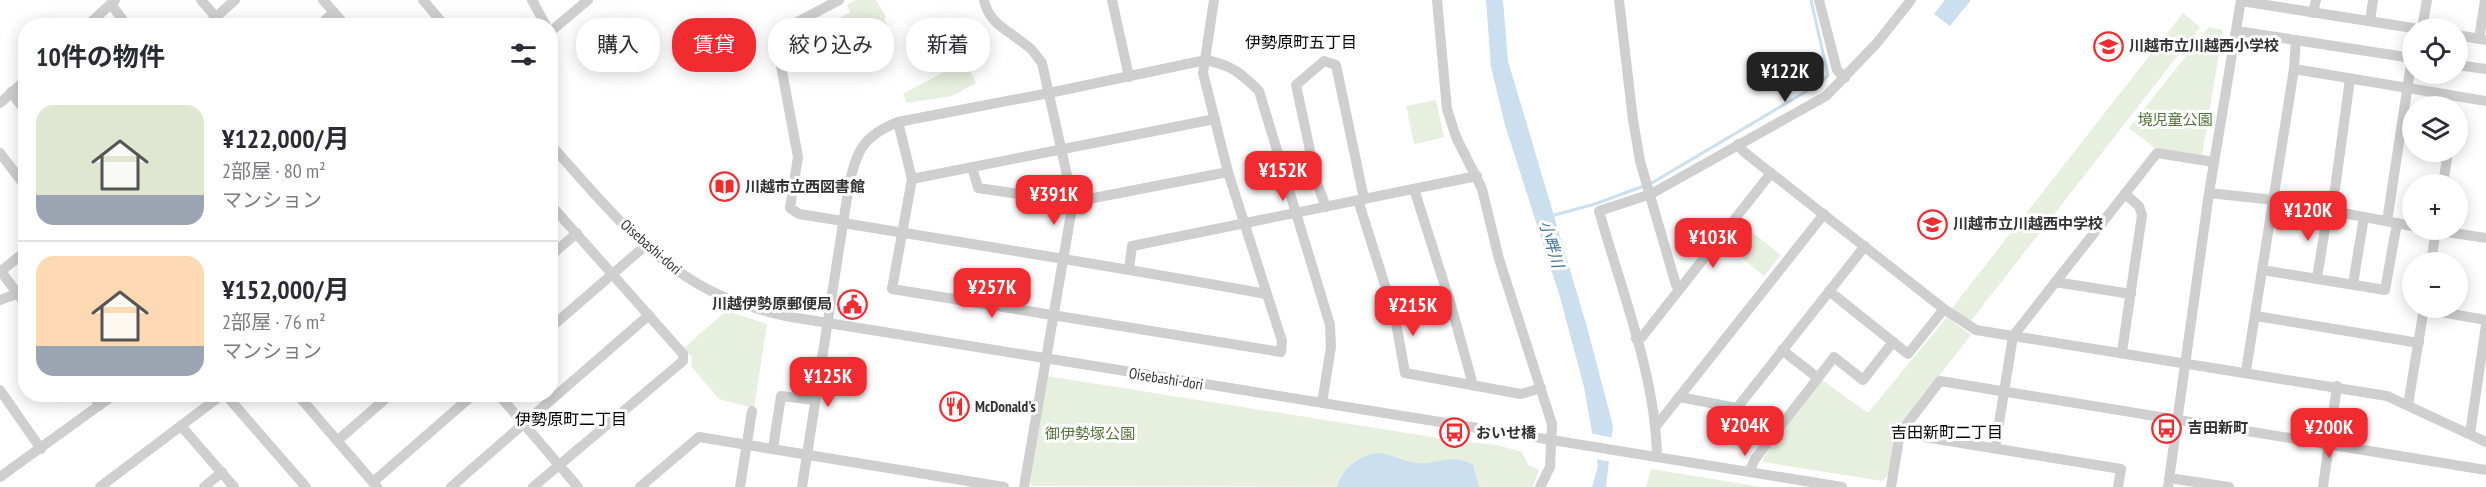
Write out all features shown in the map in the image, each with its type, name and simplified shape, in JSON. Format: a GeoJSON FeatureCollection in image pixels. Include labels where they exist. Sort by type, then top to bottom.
{"type":"FeatureCollection","features":[{"type":"Feature","properties":{"kind":"street"},"geometry":{"type":"LineString","coordinates":[[201,0],[216,17],[235,0]]}},
{"type":"Feature","properties":{"kind":"street"},"geometry":{"type":"LineString","coordinates":[[323,0],[339,18]]}},
{"type":"Feature","properties":{"kind":"street"},"geometry":{"type":"LineString","coordinates":[[423,0],[438,18]]}},
{"type":"Feature","properties":{"kind":"street"},"geometry":{"type":"LineString","coordinates":[[532,0],[542,18]]}},
{"type":"Feature","properties":{"kind":"street"},"geometry":{"type":"LineString","coordinates":[[558,25],[588,0]]}},
{"type":"Feature","properties":{"kind":"street"},"geometry":{"type":"LineString","coordinates":[[839,0],[775,34],[798,157],[790,208],[799,214],[843,222],[1062,260],[1129,268],[1266,294]]}},
{"type":"Feature","properties":{"kind":"street"},"geometry":{"type":"LineString","coordinates":[[984,0],[986,12],[1001,27],[1029,46],[1042,63],[1073,202],[1024,487]]}},
{"type":"Feature","properties":{"kind":"street"},"geometry":{"type":"LineString","coordinates":[[1112,0],[1129,77]]}},
{"type":"Feature","properties":{"kind":"street"},"geometry":{"type":"LineString","coordinates":[[898,122],[912,179],[892,289],[1281,352],[1282,341],[1228,172],[1203,73],[1214,0]]}},
{"type":"Feature","properties":{"kind":"street"},"geometry":{"type":"LineString","coordinates":[[1437,0],[1447,109],[1456,137],[1477,176],[1499,259],[1558,442],[1550,467],[1540,487]]}},
{"type":"Feature","properties":{"kind":"street"},"geometry":{"type":"LineString","coordinates":[[1619,0],[1636,142],[1676,285],[1680,288]]}},
{"type":"Feature","properties":{"kind":"street"},"geometry":{"type":"LineString","coordinates":[[1819,0],[1837,70],[1845,78]]}},
{"type":"Feature","properties":{"kind":"street"},"geometry":{"type":"LineString","coordinates":[[1657,457],[1657,425],[1648,381],[1599,211],[1651,194],[1826,96],[1877,43],[1911,0]]}},
{"type":"Feature","properties":{"kind":"street"},"geometry":{"type":"LineString","coordinates":[[2229,487],[2169,483],[2209,193],[2241,0],[2402,26]]}},
{"type":"Feature","properties":{"kind":"street"},"geometry":{"type":"LineString","coordinates":[[2313,13],[2316,0]]}},
{"type":"Feature","properties":{"kind":"street"},"geometry":{"type":"LineString","coordinates":[[2370,21],[2373,0]]}},
{"type":"Feature","properties":{"kind":"street"},"geometry":{"type":"LineString","coordinates":[[2424,18],[2427,0]]}},
{"type":"Feature","properties":{"kind":"street"},"geometry":{"type":"LineString","coordinates":[[2482,39],[2485,0]]}},
{"type":"Feature","properties":{"kind":"street"},"geometry":{"type":"LineString","coordinates":[[96,18],[113,2],[122,18]]}},
{"type":"Feature","properties":{"kind":"street"},"geometry":{"type":"LineString","coordinates":[[328,18],[334,12]]}},
{"type":"Feature","properties":{"kind":"street"},"geometry":{"type":"LineString","coordinates":[[2243,32],[2402,56]]}},
{"type":"Feature","properties":{"kind":"street"},"geometry":{"type":"LineString","coordinates":[[2246,371],[2294,69],[2296,40]]}},
{"type":"Feature","properties":{"kind":"street"},"geometry":{"type":"LineString","coordinates":[[802,487],[843,222],[855,160],[863,143],[881,129],[898,122],[1206,60],[1219,62],[1239,71],[1259,91],[1332,337],[1322,403]]}},
{"type":"Feature","properties":{"kind":"street"},"geometry":{"type":"LineString","coordinates":[[1326,207],[1317,183],[1296,85],[1324,62],[1336,65],[1361,199],[1395,317],[1405,373],[1521,394],[1541,388]]}},
{"type":"Feature","properties":{"kind":"street"},"geometry":{"type":"LineString","coordinates":[[2468,67],[2486,69]]}},
{"type":"Feature","properties":{"kind":"street"},"geometry":{"type":"LineString","coordinates":[[2294,69],[2407,87],[2438,96]]}},
{"type":"Feature","properties":{"kind":"street"},"geometry":{"type":"LineString","coordinates":[[2317,278],[2350,79]]}},
{"type":"Feature","properties":{"kind":"street"},"geometry":{"type":"LineString","coordinates":[[2262,270],[2385,290],[2408,84]]}},
{"type":"Feature","properties":{"kind":"street"},"geometry":{"type":"LineString","coordinates":[[0,103],[18,86]]}},
{"type":"Feature","properties":{"kind":"street"},"geometry":{"type":"LineString","coordinates":[[11,92],[18,101]]}},
{"type":"Feature","properties":{"kind":"street"},"geometry":{"type":"LineString","coordinates":[[2468,101],[2486,101]]}},
{"type":"Feature","properties":{"kind":"street"},"geometry":{"type":"LineString","coordinates":[[912,179],[1215,119]]}},
{"type":"Feature","properties":{"kind":"street"},"geometry":{"type":"LineString","coordinates":[[1738,144],[1771,173],[1944,309],[1976,330],[2246,371],[2387,396],[2486,442]]}},
{"type":"Feature","properties":{"kind":"street"},"geometry":{"type":"LineString","coordinates":[[0,153],[18,177]]}},
{"type":"Feature","properties":{"kind":"street","name":"Oisebashi-dori"},"geometry":{"type":"LineString","coordinates":[[558,153],[645,246],[679,273],[713,293],[758,309],[827,324],[1842,487]]}},
{"type":"Feature","properties":{"kind":"street"},"geometry":{"type":"LineString","coordinates":[[1995,448],[2013,336],[2157,153],[2214,162]]}},
{"type":"Feature","properties":{"kind":"street"},"geometry":{"type":"LineString","coordinates":[[972,167],[978,188],[1073,202],[1228,172]]}},
{"type":"Feature","properties":{"kind":"street"},"geometry":{"type":"LineString","coordinates":[[1636,339],[1642,337],[1771,173]]}},
{"type":"Feature","properties":{"kind":"street"},"geometry":{"type":"LineString","coordinates":[[1129,268],[1132,246],[1477,176]]}},
{"type":"Feature","properties":{"kind":"street"},"geometry":{"type":"LineString","coordinates":[[1414,189],[1451,305],[1473,385]]}},
{"type":"Feature","properties":{"kind":"street"},"geometry":{"type":"LineString","coordinates":[[2209,193],[2274,200],[2402,224]]}},
{"type":"Feature","properties":{"kind":"street"},"geometry":{"type":"LineString","coordinates":[[2122,352],[2142,215],[2139,206],[2125,194]]}},
{"type":"Feature","properties":{"kind":"street"},"geometry":{"type":"LineString","coordinates":[[533,487],[683,361],[683,354],[558,213]]}},
{"type":"Feature","properties":{"kind":"street"},"geometry":{"type":"LineString","coordinates":[[1657,425],[1824,214]]}},
{"type":"Feature","properties":{"kind":"street"},"geometry":{"type":"LineString","coordinates":[[2353,284],[2364,217]]}},
{"type":"Feature","properties":{"kind":"street"},"geometry":{"type":"LineString","coordinates":[[558,249],[577,233]]}},
{"type":"Feature","properties":{"kind":"street"},"geometry":{"type":"LineString","coordinates":[[2468,235],[2486,238]]}},
{"type":"Feature","properties":{"kind":"street"},"geometry":{"type":"LineString","coordinates":[[558,321],[645,246]]}},
{"type":"Feature","properties":{"kind":"street"},"geometry":{"type":"LineString","coordinates":[[1679,397],[1737,408],[1865,246]]}},
{"type":"Feature","properties":{"kind":"street"},"geometry":{"type":"LineString","coordinates":[[0,300],[16,294],[0,271],[18,257]]}},
{"type":"Feature","properties":{"kind":"street"},"geometry":{"type":"LineString","coordinates":[[2055,282],[2131,294]]}},
{"type":"Feature","properties":{"kind":"street"},"geometry":{"type":"LineString","coordinates":[[1829,291],[1908,354],[1944,309]]}},
{"type":"Feature","properties":{"kind":"street"},"geometry":{"type":"LineString","coordinates":[[558,394],[649,315]]}},
{"type":"Feature","properties":{"kind":"street"},"geometry":{"type":"LineString","coordinates":[[2256,316],[2419,343]]}},
{"type":"Feature","properties":{"kind":"street"},"geometry":{"type":"LineString","coordinates":[[2468,317],[2486,320]]}},
{"type":"Feature","properties":{"kind":"street"},"geometry":{"type":"LineString","coordinates":[[2408,405],[2423,318]]}},
{"type":"Feature","properties":{"kind":"street"},"geometry":{"type":"LineString","coordinates":[[2469,434],[2486,325]]}},
{"type":"Feature","properties":{"kind":"street"},"geometry":{"type":"LineString","coordinates":[[1749,472],[1755,459],[1834,357],[1863,380],[1893,342]]}},
{"type":"Feature","properties":{"kind":"street"},"geometry":{"type":"LineString","coordinates":[[1782,350],[1818,378]]}},
{"type":"Feature","properties":{"kind":"street"},"geometry":{"type":"LineString","coordinates":[[1891,487],[1900,433],[1940,381],[2486,470]]}},
{"type":"Feature","properties":{"kind":"street"},"geometry":{"type":"LineString","coordinates":[[2323,487],[2337,386]]}},
{"type":"Feature","properties":{"kind":"street"},"geometry":{"type":"LineString","coordinates":[[0,390],[41,449]]}},
{"type":"Feature","properties":{"kind":"street"},"geometry":{"type":"LineString","coordinates":[[773,448],[781,396],[815,400]]}},
{"type":"Feature","properties":{"kind":"street"},"geometry":{"type":"LineString","coordinates":[[0,477],[104,402]]}},
{"type":"Feature","properties":{"kind":"street"},"geometry":{"type":"LineString","coordinates":[[100,487],[214,402]]}},
{"type":"Feature","properties":{"kind":"street"},"geometry":{"type":"LineString","coordinates":[[231,402],[306,487]]}},
{"type":"Feature","properties":{"kind":"street"},"geometry":{"type":"LineString","coordinates":[[307,402],[375,485],[465,402]]}},
{"type":"Feature","properties":{"kind":"street"},"geometry":{"type":"LineString","coordinates":[[337,441],[382,402]]}},
{"type":"Feature","properties":{"kind":"street"},"geometry":{"type":"LineString","coordinates":[[505,402],[578,487]]}},
{"type":"Feature","properties":{"kind":"street"},"geometry":{"type":"LineString","coordinates":[[451,487],[548,402]]}},
{"type":"Feature","properties":{"kind":"street"},"geometry":{"type":"LineString","coordinates":[[740,487],[752,411]]}},
{"type":"Feature","properties":{"kind":"street"},"geometry":{"type":"LineString","coordinates":[[182,427],[234,487]]}},
{"type":"Feature","properties":{"kind":"street"},"geometry":{"type":"LineString","coordinates":[[1900,433],[2121,469],[2118,487]]}},
{"type":"Feature","properties":{"kind":"street"},"geometry":{"type":"LineString","coordinates":[[640,487],[699,437],[1004,487]]}},
{"type":"Feature","properties":{"kind":"street"},"geometry":{"type":"LineString","coordinates":[[204,487],[222,472]]}},
{"type":"Feature","properties":{"kind":"green space"},"geometry":{"type":"Polygon","coordinates":[[[856,0],[876,0],[886,17],[840,18],[850,12],[847,5],[856,0]]]}},
{"type":"Feature","properties":{"kind":"green space"},"geometry":{"type":"Polygon","coordinates":[[[2183,13],[2200,27],[1970,322],[1952,308],[2183,13]]]}},
{"type":"Feature","properties":{"kind":"green space","name":"境児童公園"},"geometry":{"type":"Polygon","coordinates":[[[2209,27],[2223,30],[2202,155],[2155,148],[2129,128],[2209,27]]]}},
{"type":"Feature","properties":{"kind":"green space"},"geometry":{"type":"Polygon","coordinates":[[[944,72],[970,72],[976,83],[952,96],[907,103],[903,94],[944,72]]]}},
{"type":"Feature","properties":{"kind":"green space"},"geometry":{"type":"Polygon","coordinates":[[[1436,100],[1444,137],[1414,144],[1406,106],[1436,100]]]}},
{"type":"Feature","properties":{"kind":"green space"},"geometry":{"type":"Polygon","coordinates":[[[1739,222],[1781,255],[1764,276],[1723,243],[1739,222]]]}},
{"type":"Feature","properties":{"kind":"green space"},"geometry":{"type":"Polygon","coordinates":[[[726,311],[767,324],[754,408],[719,399],[691,366],[692,357],[684,348],[726,311]]]}},
{"type":"Feature","properties":{"kind":"green space"},"geometry":{"type":"Polygon","coordinates":[[[1947,317],[1971,335],[1895,432],[1889,475],[1882,481],[1763,462],[1764,457],[1822,380],[1868,413],[1947,317]]]}},
{"type":"Feature","properties":{"kind":"green space","name":"御伊勢塚公園"},"geometry":{"type":"Polygon","coordinates":[[[1047,376],[1451,440],[1497,445],[1522,452],[1528,465],[1539,470],[1533,487],[1032,486],[1030,482],[1047,376]]]}},
{"type":"Feature","properties":{"kind":"green space"},"geometry":{"type":"Polygon","coordinates":[[[1651,469],[1762,487],[1646,487],[1651,469]]]}},
{"type":"Feature","properties":{"kind":"water","name":"小畔川"},"geometry":{"type":"Polygon","coordinates":[[[1486,0],[1503,0],[1508,61],[1587,327],[1613,426],[1606,487],[1592,487],[1598,466],[1584,387],[1560,297],[1505,125],[1491,67],[1486,0]]]}},
{"type":"Feature","properties":{"kind":"water"},"geometry":{"type":"Polygon","coordinates":[[[1945,0],[1971,0],[1950,26],[1934,14],[1945,0]]]}},
{"type":"Feature","properties":{"kind":"water"},"geometry":{"type":"Polygon","coordinates":[[[1377,453],[1415,463],[1450,459],[1465,461],[1473,465],[1479,487],[1337,487],[1343,474],[1352,464],[1377,453]]]}},
{"type":"Feature","properties":{"kind":"pier"},"geometry":{"type":"Polygon","coordinates":[[[1589,433],[1615,438],[1613,462],[1594,459],[1589,433]]]}},
{"type":"Feature","properties":{"kind":"waterway"},"geometry":{"type":"LineString","coordinates":[[1650,184],[1822,82],[1828,75],[1811,0]]}},
{"type":"Feature","properties":{"kind":"waterway","name":"小畔川"},"geometry":{"type":"LineString","coordinates":[[1551,216],[1595,204],[1644,186]]}},
{"type":"Feature","properties":{"kind":"place","name":"川越市立川越西小学校"},"geometry":{"type":"Point","coordinates":[2108,46]}},
{"type":"Feature","properties":{"kind":"place","name":"川越市立西図書館"},"geometry":{"type":"Point","coordinates":[724,187]}},
{"type":"Feature","properties":{"kind":"place","name":"川越市立川越西中学校"},"geometry":{"type":"Point","coordinates":[1932,224]}},
{"type":"Feature","properties":{"kind":"place","name":"川越伊勢原郵便局"},"geometry":{"type":"Point","coordinates":[853,304]}},
{"type":"Feature","properties":{"kind":"place","name":"McDonald's"},"geometry":{"type":"Point","coordinates":[954,407]}},
{"type":"Feature","properties":{"kind":"place","name":"吉田新町"},"geometry":{"type":"Point","coordinates":[2167,428]}},
{"type":"Feature","properties":{"kind":"place","name":"おいせ橋"},"geometry":{"type":"Point","coordinates":[1455,433]}},
{"type":"Feature","properties":{"kind":"district","name":"伊勢原町五丁目"},"geometry":{"type":"Point","coordinates":[1301,42]}},
{"type":"Feature","properties":{"kind":"district","name":"伊勢原町二丁目"},"geometry":{"type":"Point","coordinates":[571,419]}},
{"type":"Feature","properties":{"kind":"district","name":"吉田新町二丁目"},"geometry":{"type":"Point","coordinates":[1947,432]}}]}
